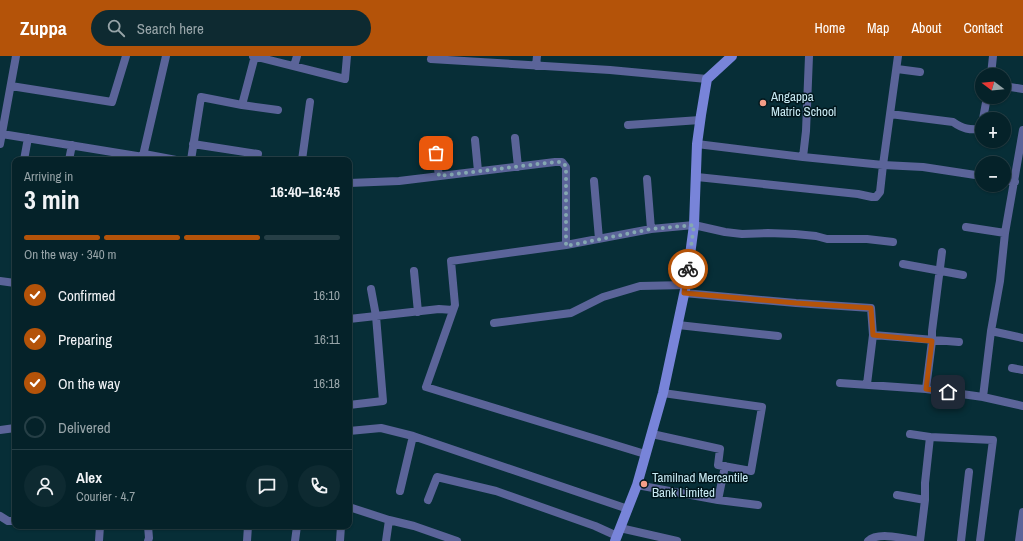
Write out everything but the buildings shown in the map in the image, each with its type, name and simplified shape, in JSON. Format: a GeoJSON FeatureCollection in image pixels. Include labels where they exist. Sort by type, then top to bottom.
{"type":"FeatureCollection","features":[{"type":"Feature","properties":{"kind":"main road"},"geometry":{"type":"LineString","coordinates":[[618,535],[637,485],[652,434],[678,325],[685,289],[694,225],[697,177],[697,144],[707,79],[732,56]]}},
{"type":"Feature","properties":{"kind":"street"},"geometry":{"type":"LineString","coordinates":[[0,144],[2,134],[3,105],[11,86],[16,56]]}},
{"type":"Feature","properties":{"kind":"street"},"geometry":{"type":"LineString","coordinates":[[11,86],[112,102],[126,56]]}},
{"type":"Feature","properties":{"kind":"street"},"geometry":{"type":"LineString","coordinates":[[2,134],[143,157],[166,56]]}},
{"type":"Feature","properties":{"kind":"street"},"geometry":{"type":"LineString","coordinates":[[242,105],[254,56],[345,79],[347,56]]}},
{"type":"Feature","properties":{"kind":"street"},"geometry":{"type":"LineString","coordinates":[[294,66],[297,56]]}},
{"type":"Feature","properties":{"kind":"street"},"geometry":{"type":"LineString","coordinates":[[432,56],[431,59],[610,70],[707,79]]}},
{"type":"Feature","properties":{"kind":"street"},"geometry":{"type":"LineString","coordinates":[[536,66],[537,56]]}},
{"type":"Feature","properties":{"kind":"street"},"geometry":{"type":"LineString","coordinates":[[803,157],[806,131],[809,56]]}},
{"type":"Feature","properties":{"kind":"street"},"geometry":{"type":"LineString","coordinates":[[697,177],[876,197],[880,192],[882,164],[898,56]]}},
{"type":"Feature","properties":{"kind":"street"},"geometry":{"type":"LineString","coordinates":[[992,68],[993,56]]}},
{"type":"Feature","properties":{"kind":"street"},"geometry":{"type":"LineString","coordinates":[[897,68],[920,72]]}},
{"type":"Feature","properties":{"kind":"street"},"geometry":{"type":"LineString","coordinates":[[1011,87],[1023,89]]}},
{"type":"Feature","properties":{"kind":"street"},"geometry":{"type":"LineString","coordinates":[[191,157],[201,97],[278,110]]}},
{"type":"Feature","properties":{"kind":"street"},"geometry":{"type":"LineString","coordinates":[[302,157],[310,102]]}},
{"type":"Feature","properties":{"kind":"street"},"geometry":{"type":"LineString","coordinates":[[890,114],[953,122],[969,130],[975,130]]}},
{"type":"Feature","properties":{"kind":"street"},"geometry":{"type":"LineString","coordinates":[[628,125],[700,120]]}},
{"type":"Feature","properties":{"kind":"street"},"geometry":{"type":"LineString","coordinates":[[983,397],[991,331],[1000,281],[1005,233],[1023,130]]}},
{"type":"Feature","properties":{"kind":"street"},"geometry":{"type":"LineString","coordinates":[[25,157],[28,138]]}},
{"type":"Feature","properties":{"kind":"street"},"geometry":{"type":"LineString","coordinates":[[515,138],[518,167]]}},
{"type":"Feature","properties":{"kind":"street"},"geometry":{"type":"LineString","coordinates":[[475,140],[478,171]]}},
{"type":"Feature","properties":{"kind":"street"},"geometry":{"type":"LineString","coordinates":[[434,142],[439,176]]}},
{"type":"Feature","properties":{"kind":"street"},"geometry":{"type":"LineString","coordinates":[[193,144],[258,154]]}},
{"type":"Feature","properties":{"kind":"street"},"geometry":{"type":"LineString","coordinates":[[697,144],[803,157],[923,167],[975,175]]}},
{"type":"Feature","properties":{"kind":"street"},"geometry":{"type":"LineString","coordinates":[[70,157],[72,146]]}},
{"type":"Feature","properties":{"kind":"street"},"geometry":{"type":"LineString","coordinates":[[352,183],[399,181],[562,162],[566,166],[566,246]]}},
{"type":"Feature","properties":{"kind":"street"},"geometry":{"type":"LineString","coordinates":[[647,179],[651,229]]}},
{"type":"Feature","properties":{"kind":"street"},"geometry":{"type":"LineString","coordinates":[[594,181],[600,239]]}},
{"type":"Feature","properties":{"kind":"street"},"geometry":{"type":"LineString","coordinates":[[1011,181],[1015,182]]}},
{"type":"Feature","properties":{"kind":"street"},"geometry":{"type":"LineString","coordinates":[[645,454],[426,387],[455,305],[451,261],[566,246],[651,229],[694,225],[742,234],[795,234],[827,238],[866,239],[893,242]]}},
{"type":"Feature","properties":{"kind":"street"},"geometry":{"type":"LineString","coordinates":[[966,227],[1005,233]]}},
{"type":"Feature","properties":{"kind":"street"},"geometry":{"type":"LineString","coordinates":[[926,389],[942,252]]}},
{"type":"Feature","properties":{"kind":"street"},"geometry":{"type":"LineString","coordinates":[[904,264],[963,275]]}},
{"type":"Feature","properties":{"kind":"street"},"geometry":{"type":"LineString","coordinates":[[414,271],[418,312]]}},
{"type":"Feature","properties":{"kind":"street"},"geometry":{"type":"LineString","coordinates":[[0,281],[12,283]]}},
{"type":"Feature","properties":{"kind":"street"},"geometry":{"type":"LineString","coordinates":[[494,323],[571,313],[603,297],[640,286],[685,289],[796,303],[871,308],[873,335],[868,384]]}},
{"type":"Feature","properties":{"kind":"street"},"geometry":{"type":"LineString","coordinates":[[352,405],[383,401],[376,316],[371,289]]}},
{"type":"Feature","properties":{"kind":"street"},"geometry":{"type":"LineString","coordinates":[[352,319],[439,309],[453,310]]}},
{"type":"Feature","properties":{"kind":"street"},"geometry":{"type":"LineString","coordinates":[[678,325],[778,336]]}},
{"type":"Feature","properties":{"kind":"street"},"geometry":{"type":"LineString","coordinates":[[991,331],[1023,338]]}},
{"type":"Feature","properties":{"kind":"street"},"geometry":{"type":"LineString","coordinates":[[873,335],[959,342]]}},
{"type":"Feature","properties":{"kind":"street"},"geometry":{"type":"LineString","coordinates":[[1012,368],[1023,370]]}},
{"type":"Feature","properties":{"kind":"street"},"geometry":{"type":"LineString","coordinates":[[840,383],[926,389],[983,397],[1023,406]]}},
{"type":"Feature","properties":{"kind":"street"},"geometry":{"type":"LineString","coordinates":[[652,434],[720,449],[718,464],[751,471],[762,407],[663,393]]}},
{"type":"Feature","properties":{"kind":"street"},"geometry":{"type":"LineString","coordinates":[[0,430],[12,428]]}},
{"type":"Feature","properties":{"kind":"street"},"geometry":{"type":"LineString","coordinates":[[352,431],[381,428],[413,436],[628,509]]}},
{"type":"Feature","properties":{"kind":"street"},"geometry":{"type":"LineString","coordinates":[[910,434],[993,440],[980,541]]}},
{"type":"Feature","properties":{"kind":"street"},"geometry":{"type":"LineString","coordinates":[[400,491],[413,436]]}},
{"type":"Feature","properties":{"kind":"street"},"geometry":{"type":"LineString","coordinates":[[868,541],[874,537],[889,536],[920,541],[930,436]]}},
{"type":"Feature","properties":{"kind":"street"},"geometry":{"type":"LineString","coordinates":[[718,500],[726,466]]}},
{"type":"Feature","properties":{"kind":"street"},"geometry":{"type":"LineString","coordinates":[[961,541],[969,472]]}},
{"type":"Feature","properties":{"kind":"street"},"geometry":{"type":"LineString","coordinates":[[428,500],[437,477],[496,491],[618,535],[677,541]]}},
{"type":"Feature","properties":{"kind":"street"},"geometry":{"type":"LineString","coordinates":[[637,485],[718,500],[758,505]]}},
{"type":"Feature","properties":{"kind":"street"},"geometry":{"type":"LineString","coordinates":[[897,495],[925,500]]}},
{"type":"Feature","properties":{"kind":"street"},"geometry":{"type":"LineString","coordinates":[[352,508],[389,520],[414,526],[457,541]]}},
{"type":"Feature","properties":{"kind":"street"},"geometry":{"type":"LineString","coordinates":[[1019,541],[1023,512]]}},
{"type":"Feature","properties":{"kind":"street"},"geometry":{"type":"LineString","coordinates":[[0,516],[8,521],[12,521]]}},
{"type":"Feature","properties":{"kind":"street"},"geometry":{"type":"LineString","coordinates":[[386,541],[389,520]]}},
{"type":"Feature","properties":{"kind":"street"},"geometry":{"type":"LineString","coordinates":[[99,541],[100,529]]}},
{"type":"Feature","properties":{"kind":"street"},"geometry":{"type":"LineString","coordinates":[[148,529],[148,541]]}},
{"type":"Feature","properties":{"kind":"street"},"geometry":{"type":"LineString","coordinates":[[247,541],[248,529]]}},
{"type":"Feature","properties":{"kind":"street"},"geometry":{"type":"LineString","coordinates":[[295,541],[297,529]]}},
{"type":"Feature","properties":{"kind":"street"},"geometry":{"type":"LineString","coordinates":[[340,541],[341,529]]}},
{"type":"Feature","properties":{"kind":"way so far"},"geometry":{"type":"LineString","coordinates":[[436,153],[439,176],[562,162],[566,166],[566,246],[651,229],[694,225],[688,269]]}},
{"type":"Feature","properties":{"kind":"place","name":"Angappa Matric School"},"geometry":{"type":"Point","coordinates":[763,103]}},
{"type":"Feature","properties":{"kind":"place","name":"Tamilnad Mercantile Bank Limited"},"geometry":{"type":"Point","coordinates":[644,484]}},
{"type":"Feature","properties":{"kind":"route"},"geometry":{"type":"LineString","coordinates":[[688,269],[684,293],[871,308],[873,335],[932,341],[926,389],[948,392]]}}]}
